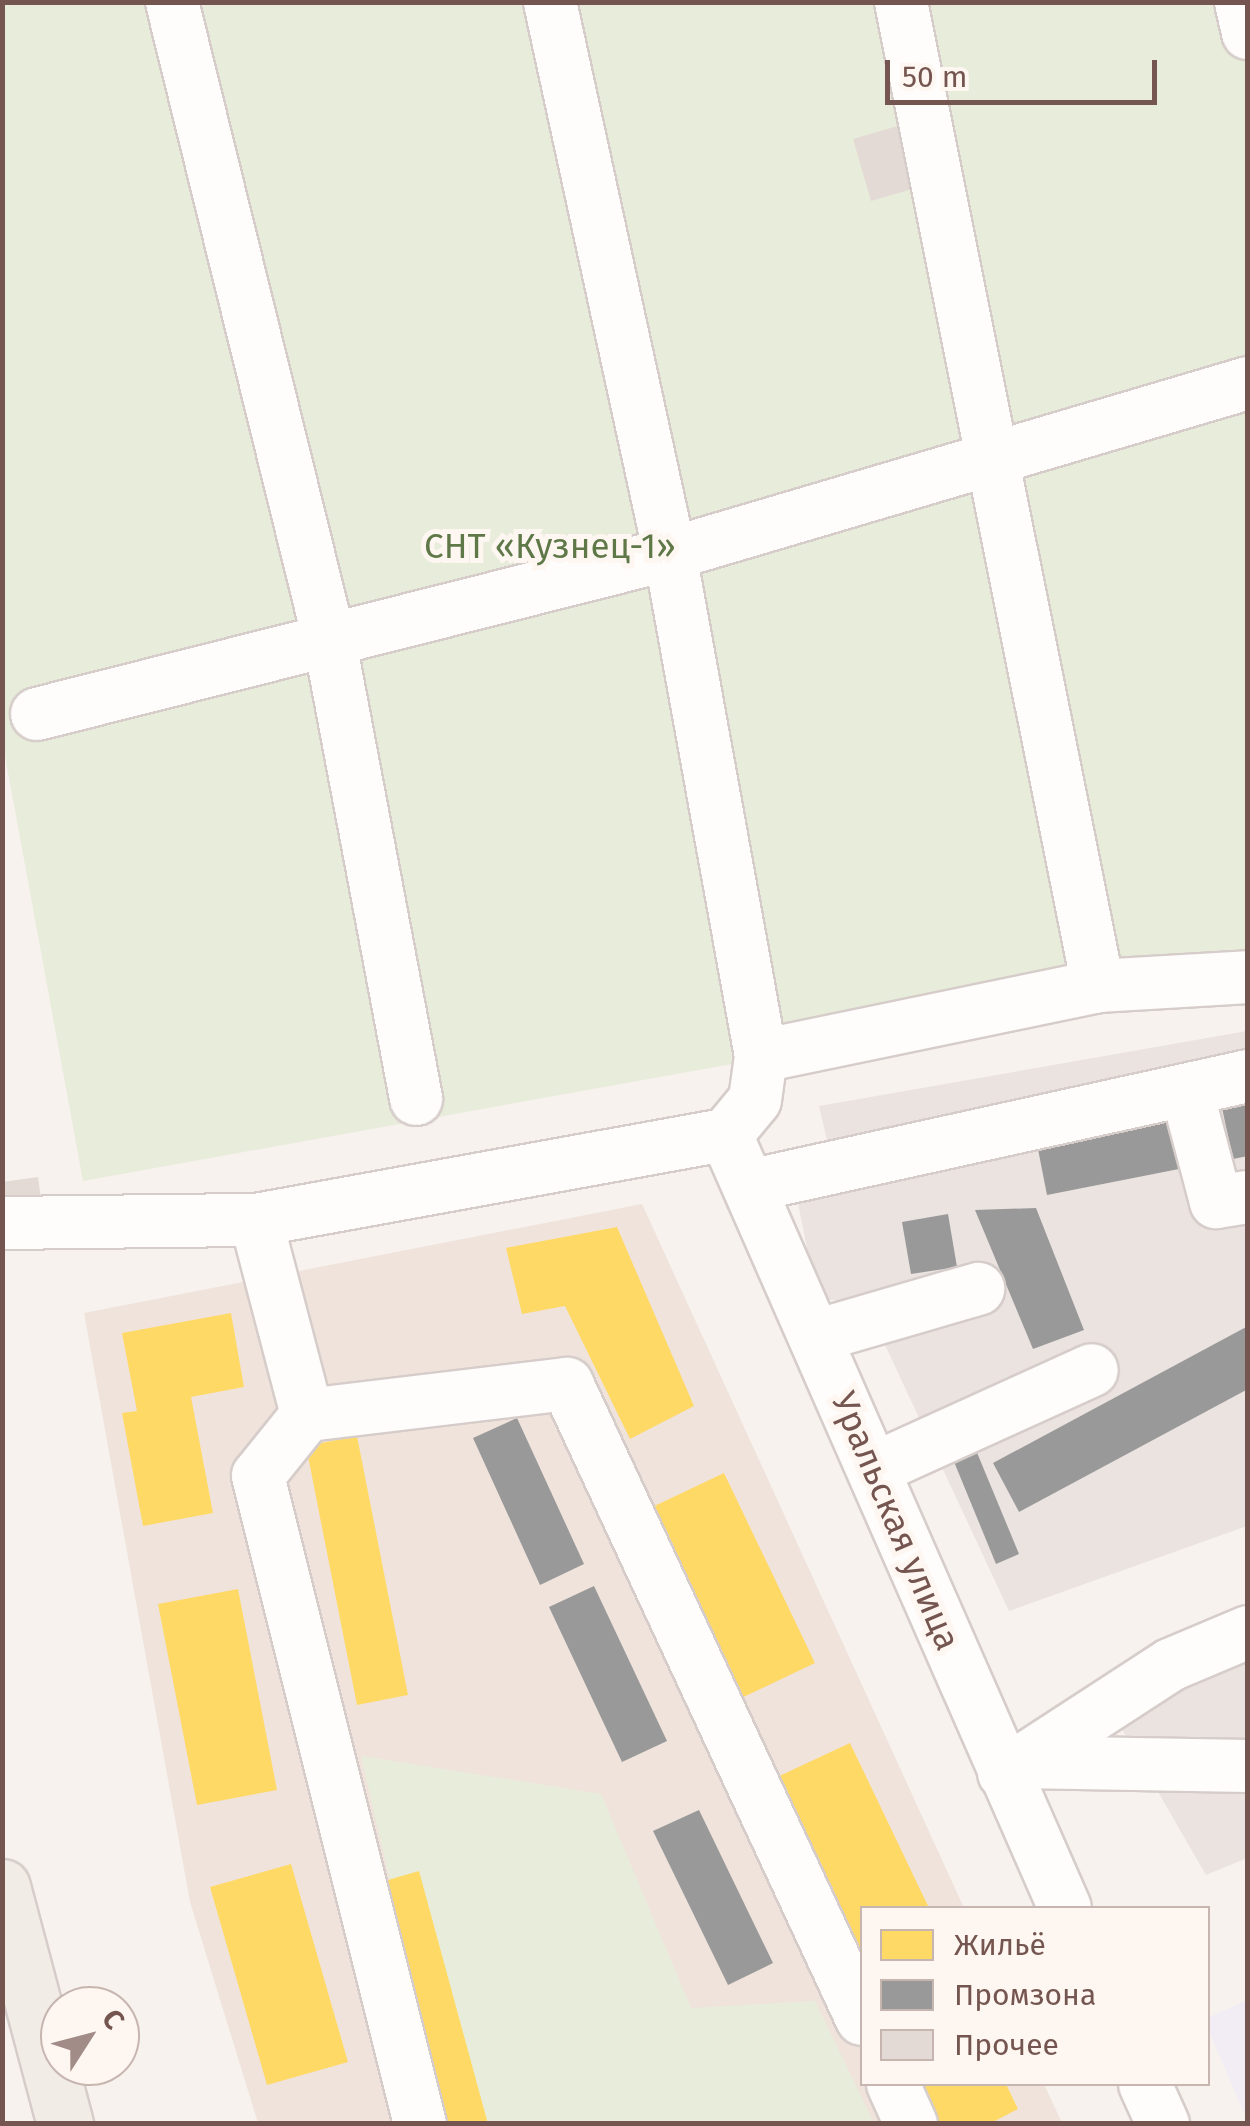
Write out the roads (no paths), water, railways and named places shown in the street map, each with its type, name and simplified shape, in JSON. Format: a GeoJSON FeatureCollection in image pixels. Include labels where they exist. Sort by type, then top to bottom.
{"type":"FeatureCollection","features":[{"type":"Feature","properties":{"kind":"main road"},"geometry":{"type":"LineString","coordinates":[[2,1888],[65,2124]]}},
{"type":"Feature","properties":{"kind":"street"},"geometry":{"type":"LineString","coordinates":[[172,2],[330,643],[416,1098]]}},
{"type":"Feature","properties":{"kind":"street"},"geometry":{"type":"LineString","coordinates":[[2,1223],[256,1220],[726,1134],[755,1100],[761,1056],[670,554],[550,2]]}},
{"type":"Feature","properties":{"kind":"street"},"geometry":{"type":"LineString","coordinates":[[901,2],[1098,986]]}},
{"type":"Feature","properties":{"kind":"street"},"geometry":{"type":"LineString","coordinates":[[1242,2],[1248,33]]}},
{"type":"Feature","properties":{"kind":"street"},"geometry":{"type":"LineString","coordinates":[[37,714],[670,554],[1248,383]]}},
{"type":"Feature","properties":{"kind":"street"},"geometry":{"type":"LineString","coordinates":[[761,1056],[1098,986],[1248,976]]}},
{"type":"Feature","properties":{"kind":"street"},"geometry":{"type":"LineString","coordinates":[[749,1186],[1248,1076]]}},
{"type":"Feature","properties":{"kind":"street"},"geometry":{"type":"LineString","coordinates":[[1187,1092],[1216,1202],[1248,1197]]}},
{"type":"Feature","properties":{"kind":"street","name":"Уральская улица"},"geometry":{"type":"LineString","coordinates":[[726,1134],[1012,1768],[1064,1906]]}},
{"type":"Feature","properties":{"kind":"street"},"geometry":{"type":"LineString","coordinates":[[256,1220],[307,1415]]}},
{"type":"Feature","properties":{"kind":"street"},"geometry":{"type":"LineString","coordinates":[[816,1336],[978,1288]]}},
{"type":"Feature","properties":{"kind":"street"},"geometry":{"type":"LineString","coordinates":[[874,1468],[1092,1370]]}},
{"type":"Feature","properties":{"kind":"street"},"geometry":{"type":"LineString","coordinates":[[420,2124],[258,1476],[307,1415],[567,1384],[860,2015]]}},
{"type":"Feature","properties":{"kind":"street"},"geometry":{"type":"LineString","coordinates":[[1012,1768],[1170,1665],[1248,1632]]}},
{"type":"Feature","properties":{"kind":"street"},"geometry":{"type":"LineString","coordinates":[[1012,1768],[1248,1766]]}},
{"type":"Feature","properties":{"kind":"street"},"geometry":{"type":"LineString","coordinates":[[893,2086],[911,2124]]}},
{"type":"Feature","properties":{"kind":"street"},"geometry":{"type":"LineString","coordinates":[[1145,2086],[1163,2124]]}},
{"type":"Feature","properties":{"kind":"park label","name":"СНТ «Кузнец-1»"},"geometry":{"type":"Point","coordinates":[550,546]}}]}
